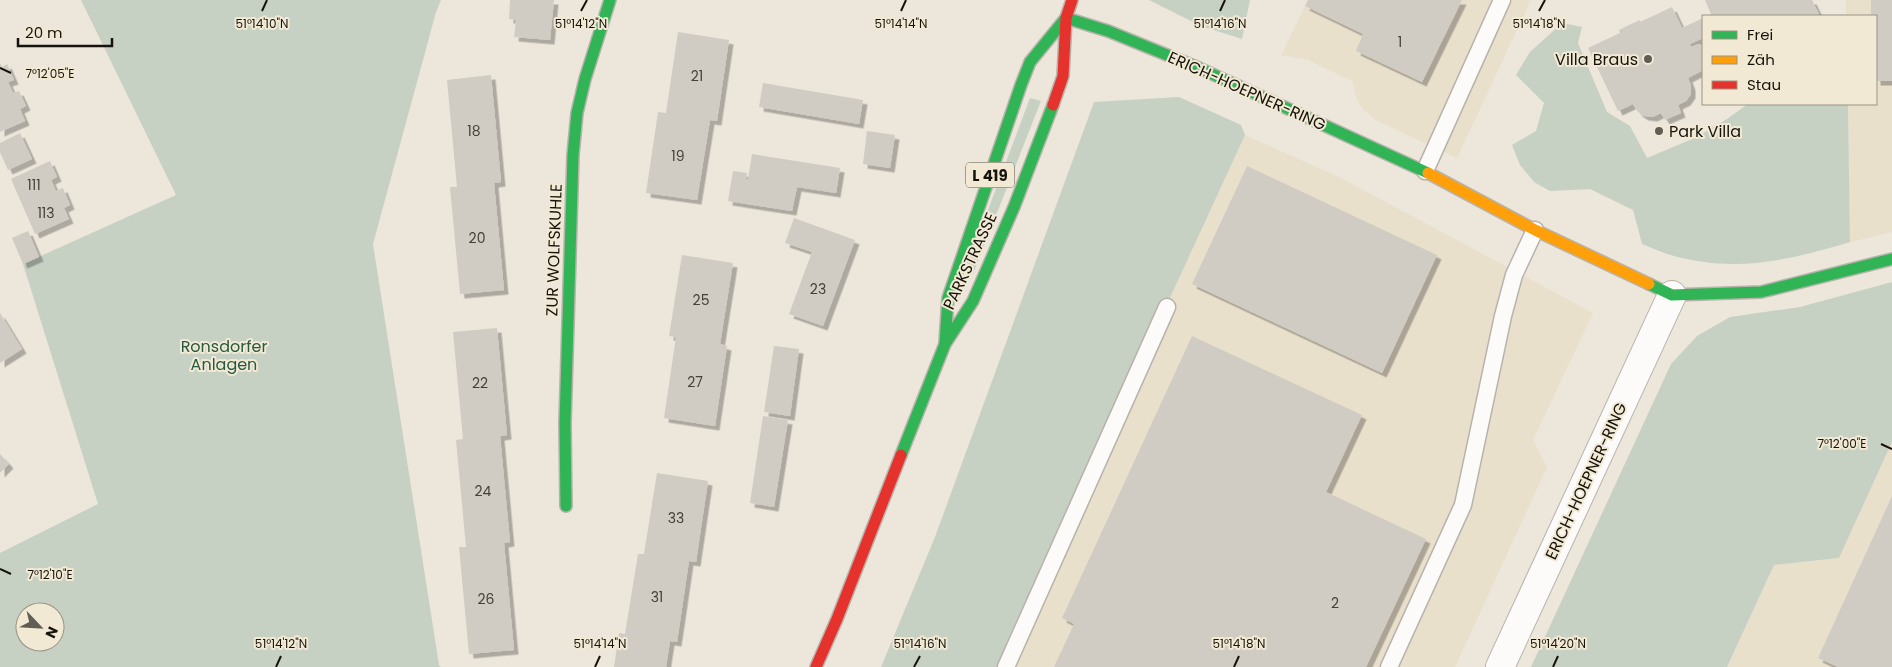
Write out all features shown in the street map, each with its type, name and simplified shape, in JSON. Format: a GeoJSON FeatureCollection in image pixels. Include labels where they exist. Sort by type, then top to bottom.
{"type":"FeatureCollection","features":[{"type":"Feature","properties":{"kind":"street","name":"ZUR WOLFSKUHLE"},"geometry":{"type":"LineString","coordinates":[[566,506],[565,423],[573,155],[577,113],[585,79],[610,0]]}},
{"type":"Feature","properties":{"kind":"street","name":"PARKSTRASSE"},"geometry":{"type":"LineString","coordinates":[[816,667],[837,619],[945,344],[973,301],[1014,207],[1051,111],[1063,76],[1066,18],[1072,0]]}},
{"type":"Feature","properties":{"kind":"street","name":"PARKSTRASSE"},"geometry":{"type":"LineString","coordinates":[[945,344],[948,298],[1021,85],[1030,62],[1066,18]]}},
{"type":"Feature","properties":{"kind":"street","name":"ERICH-HOEPNER-RING"},"geometry":{"type":"LineString","coordinates":[[1066,18],[1108,31],[1200,68],[1425,171],[1535,230],[1672,295],[1761,292],[1892,259]]}},
{"type":"Feature","properties":{"kind":"street","name":"ERICH-HOEPNER-RING"},"geometry":{"type":"LineString","coordinates":[[1500,667],[1672,295]]}},
{"type":"Feature","properties":{"kind":"lane"},"geometry":{"type":"LineString","coordinates":[[1425,171],[1502,0]]}},
{"type":"Feature","properties":{"kind":"lane"},"geometry":{"type":"LineString","coordinates":[[1389,667],[1463,505],[1503,316],[1514,275],[1535,230]]}},
{"type":"Feature","properties":{"kind":"lane"},"geometry":{"type":"LineString","coordinates":[[1006,667],[1167,306]]}},
{"type":"Feature","properties":{"kind":"shaded area"},"geometry":{"type":"Polygon","coordinates":[[[1308,0],[1531,0],[1457,158],[1375,120],[1363,109],[1357,100],[1352,81],[1308,60],[1281,55],[1308,0]]]}},
{"type":"Feature","properties":{"kind":"shaded area"},"geometry":{"type":"Polygon","coordinates":[[[1846,0],[1892,0],[1892,232],[1850,242],[1848,105],[1877,105],[1877,15],[1846,15],[1846,0]]]}},
{"type":"Feature","properties":{"kind":"shaded area"},"geometry":{"type":"Polygon","coordinates":[[[1245,135],[1341,178],[1593,313],[1533,440],[1547,467],[1455,667],[1000,667],[1245,135]]]}},
{"type":"Feature","properties":{"kind":"shaded area"},"geometry":{"type":"Polygon","coordinates":[[[1892,442],[1892,667],[1727,667],[1774,565],[1839,558],[1892,442]]]}},
{"type":"Feature","properties":{"kind":"green space","name":"Ronsdorfer Anlagen"},"geometry":{"type":"Polygon","coordinates":[[[81,0],[441,0],[436,12],[373,244],[439,665],[441,667],[0,667],[0,553],[98,504],[23,264],[176,195],[81,0]]]}},
{"type":"Feature","properties":{"kind":"green space"},"geometry":{"type":"Polygon","coordinates":[[[1149,0],[1250,0],[1242,39],[1201,26],[1149,0]]]}},
{"type":"Feature","properties":{"kind":"green space"},"geometry":{"type":"Polygon","coordinates":[[[1562,23],[1582,27],[1578,43],[1607,112],[1630,126],[1647,158],[1697,137],[1747,105],[1848,105],[1850,242],[1785,259],[1763,262],[1720,264],[1697,261],[1670,255],[1642,244],[1633,210],[1590,189],[1550,191],[1534,182],[1520,165],[1512,145],[1536,131],[1544,103],[1516,75],[1530,52],[1562,23]]]}},
{"type":"Feature","properties":{"kind":"green space"},"geometry":{"type":"Polygon","coordinates":[[[1179,97],[1241,125],[1245,135],[1000,667],[881,667],[935,537],[1094,102],[1179,97]]]}},
{"type":"Feature","properties":{"kind":"green space"},"geometry":{"type":"Polygon","coordinates":[[[1030,98],[1041,101],[973,274],[965,271],[1030,98]]]}},
{"type":"Feature","properties":{"kind":"green space"},"geometry":{"type":"Polygon","coordinates":[[[1892,282],[1892,442],[1839,558],[1774,565],[1727,667],[1531,667],[1671,364],[1697,336],[1730,317],[1800,307],[1892,282]]]}},
{"type":"Feature","properties":{"kind":"building"},"geometry":{"type":"Polygon","coordinates":[[[510,0],[554,0],[550,40],[514,37],[516,20],[509,19],[510,0]]]}},
{"type":"Feature","properties":{"kind":"building"},"geometry":{"type":"Polygon","coordinates":[[[1308,0],[1462,0],[1422,82],[1356,51],[1363,34],[1305,6],[1308,0]]]}},
{"type":"Feature","properties":{"kind":"building"},"geometry":{"type":"Polygon","coordinates":[[[1705,0],[1812,0],[1819,14],[1708,15],[1711,14],[1705,0]]]}},
{"type":"Feature","properties":{"kind":"building"},"geometry":{"type":"Polygon","coordinates":[[[1871,0],[1892,0],[1892,81],[1877,81],[1877,15],[1871,15],[1871,0]]]}},
{"type":"Feature","properties":{"kind":"building","name":"Villa Braus"},"geometry":{"type":"Polygon","coordinates":[[[1672,7],[1682,28],[1702,18],[1702,38],[1690,44],[1691,47],[1699,44],[1702,46],[1702,71],[1688,78],[1691,94],[1686,101],[1678,105],[1681,113],[1665,120],[1661,113],[1653,117],[1644,116],[1638,112],[1633,104],[1618,111],[1588,48],[1620,33],[1619,30],[1629,25],[1640,20],[1640,22],[1672,7]]]}},
{"type":"Feature","properties":{"kind":"building"},"geometry":{"type":"Polygon","coordinates":[[[678,32],[729,40],[717,121],[710,120],[697,200],[646,193],[658,112],[666,113],[678,32]]]}},
{"type":"Feature","properties":{"kind":"building"},"geometry":{"type":"Polygon","coordinates":[[[0,63],[2,67],[7,64],[14,80],[8,82],[13,93],[19,91],[26,106],[20,109],[25,121],[0,132],[0,63]]]}},
{"type":"Feature","properties":{"kind":"building"},"geometry":{"type":"Polygon","coordinates":[[[491,75],[501,182],[494,183],[504,290],[460,294],[450,187],[457,187],[447,80],[491,75]]]}},
{"type":"Feature","properties":{"kind":"building"},"geometry":{"type":"Polygon","coordinates":[[[763,83],[863,100],[859,124],[759,107],[763,83]]]}},
{"type":"Feature","properties":{"kind":"building"},"geometry":{"type":"Polygon","coordinates":[[[867,131],[895,135],[890,168],[863,164],[867,131]]]}},
{"type":"Feature","properties":{"kind":"building"},"geometry":{"type":"Polygon","coordinates":[[[20,133],[32,159],[8,170],[0,152],[0,143],[20,133]]]}},
{"type":"Feature","properties":{"kind":"building"},"geometry":{"type":"Polygon","coordinates":[[[752,154],[840,168],[836,193],[797,187],[792,211],[728,201],[733,171],[747,173],[746,179],[748,179],[752,154]]]}},
{"type":"Feature","properties":{"kind":"building"},"geometry":{"type":"Polygon","coordinates":[[[50,161],[57,177],[51,180],[56,191],[63,188],[70,205],[64,208],[69,219],[35,234],[11,179],[50,161]]]}},
{"type":"Feature","properties":{"kind":"building"},"geometry":{"type":"Polygon","coordinates":[[[1247,166],[1437,255],[1382,373],[1192,284],[1247,166]]]}},
{"type":"Feature","properties":{"kind":"building"},"geometry":{"type":"Polygon","coordinates":[[[794,218],[855,240],[823,326],[789,314],[812,252],[785,243],[794,218]]]}},
{"type":"Feature","properties":{"kind":"building"},"geometry":{"type":"Polygon","coordinates":[[[28,231],[39,257],[23,264],[12,238],[28,231]]]}},
{"type":"Feature","properties":{"kind":"building"},"geometry":{"type":"Polygon","coordinates":[[[682,255],[733,263],[720,344],[727,346],[715,426],[664,418],[676,337],[669,336],[682,255]]]}},
{"type":"Feature","properties":{"kind":"building"},"geometry":{"type":"Polygon","coordinates":[[[0,313],[22,349],[0,363],[0,313]]]}},
{"type":"Feature","properties":{"kind":"building"},"geometry":{"type":"Polygon","coordinates":[[[497,328],[507,435],[500,436],[510,542],[504,543],[514,650],[469,654],[459,547],[466,547],[456,440],[463,439],[453,332],[497,328]]]}},
{"type":"Feature","properties":{"kind":"building"},"geometry":{"type":"Polygon","coordinates":[[[1192,336],[1362,415],[1326,492],[1426,539],[1366,667],[1054,667],[1074,624],[1062,618],[1192,336]]]}},
{"type":"Feature","properties":{"kind":"building"},"geometry":{"type":"Polygon","coordinates":[[[774,346],[799,349],[790,416],[764,412],[774,346]]]}},
{"type":"Feature","properties":{"kind":"building"},"geometry":{"type":"Polygon","coordinates":[[[763,416],[788,420],[774,507],[750,503],[763,416]]]}},
{"type":"Feature","properties":{"kind":"building"},"geometry":{"type":"Polygon","coordinates":[[[0,454],[9,464],[0,473],[0,454]]]}},
{"type":"Feature","properties":{"kind":"building"},"geometry":{"type":"Polygon","coordinates":[[[657,473],[708,481],[696,562],[689,561],[677,642],[670,641],[666,667],[614,667],[619,633],[625,634],[638,554],[644,554],[657,473]]]}},
{"type":"Feature","properties":{"kind":"building"},"geometry":{"type":"Polygon","coordinates":[[[1892,496],[1892,667],[1838,667],[1818,658],[1892,496]]]}},
{"type":"Feature","properties":{"kind":"traffic: fast"},"geometry":{"type":"LineString","coordinates":[[566,506],[565,423],[573,155],[577,113],[585,79],[610,0]]}},
{"type":"Feature","properties":{"kind":"traffic: fast"},"geometry":{"type":"LineString","coordinates":[[1066,18],[1108,31],[1199,68],[1428,173]]}},
{"type":"Feature","properties":{"kind":"traffic: fast"},"geometry":{"type":"LineString","coordinates":[[945,343],[948,298],[1021,85],[1030,62],[1066,18]]}},
{"type":"Feature","properties":{"kind":"traffic: fast"},"geometry":{"type":"LineString","coordinates":[[901,455],[945,344],[973,301],[1014,207],[1053,105]]}},
{"type":"Feature","properties":{"kind":"traffic: fast"},"geometry":{"type":"LineString","coordinates":[[1649,284],[1672,295],[1761,292],[1892,259]]}},
{"type":"Feature","properties":{"kind":"traffic: slow"},"geometry":{"type":"LineString","coordinates":[[1428,173],[1535,230],[1649,284]]}},
{"type":"Feature","properties":{"kind":"traffic: jam"},"geometry":{"type":"LineString","coordinates":[[1053,105],[1063,76],[1066,18],[1072,0]]}},
{"type":"Feature","properties":{"kind":"traffic: jam"},"geometry":{"type":"LineString","coordinates":[[816,667],[837,619],[901,455]]}},
{"type":"Feature","properties":{"kind":"place","name":"Villa Braus"},"geometry":{"type":"Point","coordinates":[1648,59]}},
{"type":"Feature","properties":{"kind":"place","name":"Park Villa"},"geometry":{"type":"Point","coordinates":[1659,131]}}]}
